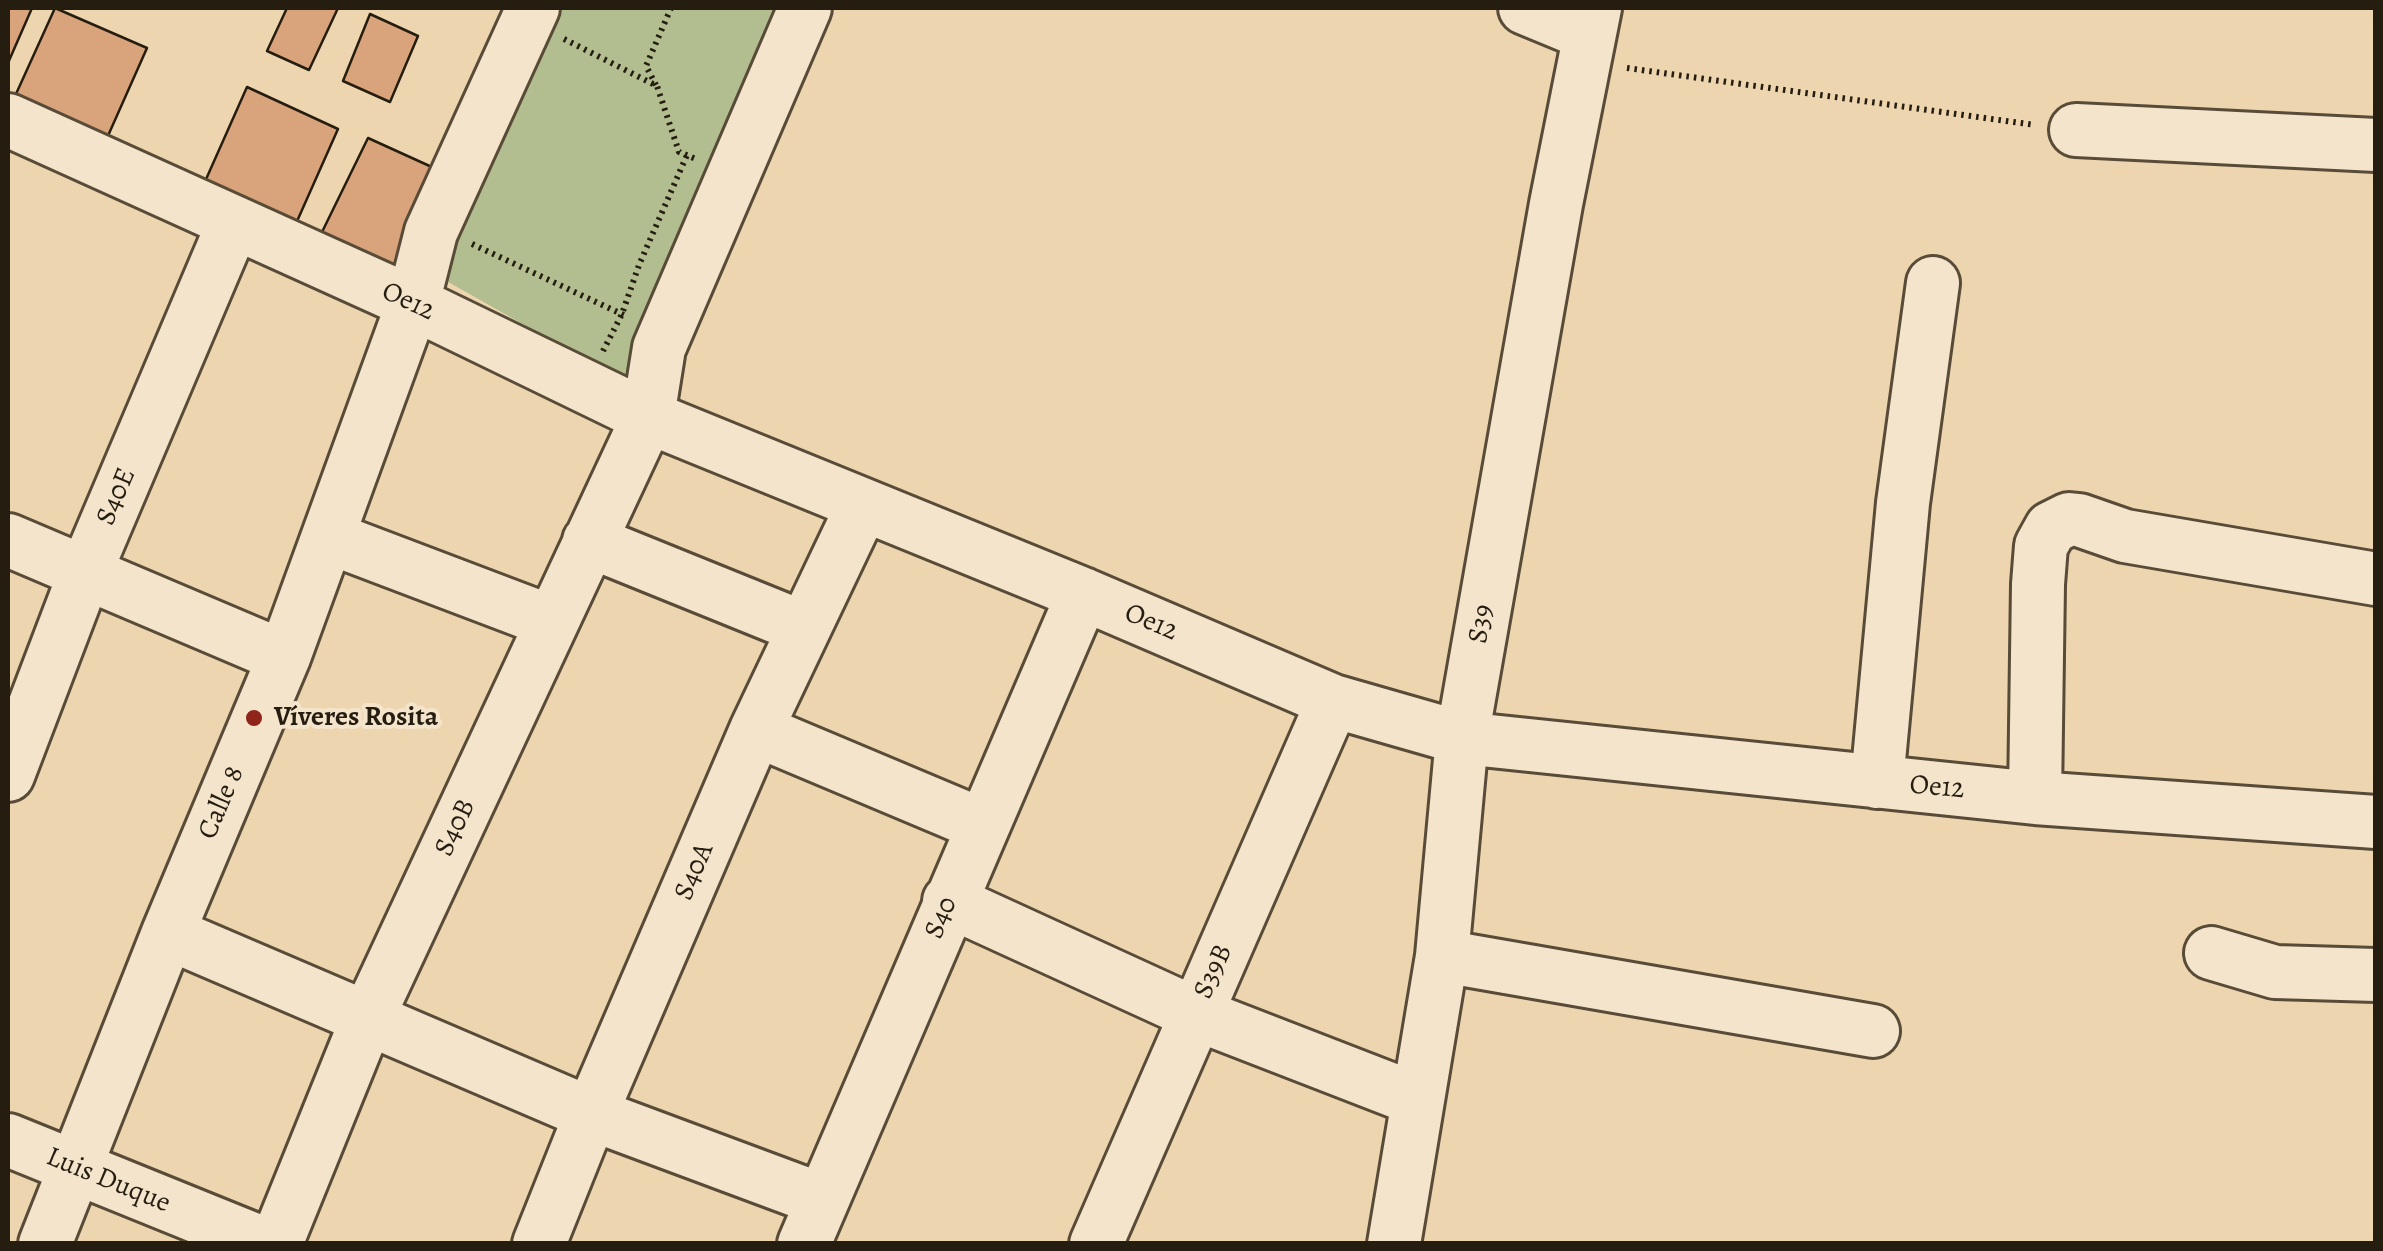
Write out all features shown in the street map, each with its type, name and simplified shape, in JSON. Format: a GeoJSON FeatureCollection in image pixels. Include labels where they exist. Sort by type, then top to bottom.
{"type":"FeatureCollection","features":[{"type":"Feature","properties":{"kind":"street","name":"S40B"},"geometry":{"type":"LineString","coordinates":[[276,1244],[368,1016],[648,417],[659,348],[711,164],[805,8]]}},
{"type":"Feature","properties":{"kind":"street"},"geometry":{"type":"LineString","coordinates":[[1525,8],[1589,35]]}},
{"type":"Feature","properties":{"kind":"street","name":"Calle 8"},"geometry":{"type":"LineString","coordinates":[[44,1244],[284,657],[413,303],[434,226],[530,14]]}},
{"type":"Feature","properties":{"kind":"street","name":"S39"},"geometry":{"type":"LineString","coordinates":[[1394,1244],[1442,956],[1462,738],[1589,35]]}},
{"type":"Feature","properties":{"kind":"street"},"geometry":{"type":"LineString","coordinates":[[2076,130],[2376,145]]}},
{"type":"Feature","properties":{"kind":"street","name":"Oe12"},"geometry":{"type":"LineString","coordinates":[[13,138],[234,222],[648,417],[1083,594],[1333,701],[1462,738],[2035,798],[2376,822]]}},
{"type":"Feature","properties":{"kind":"street","name":"S40E"},"geometry":{"type":"LineString","coordinates":[[8,774],[85,573],[234,222]]}},
{"type":"Feature","properties":{"kind":"street"},"geometry":{"type":"LineString","coordinates":[[1877,782],[1903,503],[1933,283]]}},
{"type":"Feature","properties":{"kind":"street","name":"S40A"},"geometry":{"type":"LineString","coordinates":[[539,1244],[590,1114],[756,730],[863,505]]}},
{"type":"Feature","properties":{"kind":"street"},"geometry":{"type":"LineString","coordinates":[[2035,798],[2038,584],[2042,546],[2051,528],[2079,520],[2125,536],[2376,578]]}},
{"type":"Feature","properties":{"kind":"street"},"geometry":{"type":"LineString","coordinates":[[328,537],[552,622]]}},
{"type":"Feature","properties":{"kind":"street"},"geometry":{"type":"LineString","coordinates":[[8,540],[284,657]]}},
{"type":"Feature","properties":{"kind":"street"},"geometry":{"type":"LineString","coordinates":[[589,541],[804,628]]}},
{"type":"Feature","properties":{"kind":"street","name":"S40"},"geometry":{"type":"LineString","coordinates":[[813,1222],[1083,594]]}},
{"type":"Feature","properties":{"kind":"street","name":"S39B"},"geometry":{"type":"LineString","coordinates":[[1096,1244],[1333,701]]}},
{"type":"Feature","properties":{"kind":"street"},"geometry":{"type":"LineString","coordinates":[[756,730],[982,826]]}},
{"type":"Feature","properties":{"kind":"street"},"geometry":{"type":"LineString","coordinates":[[949,902],[1196,1014],[1418,1100]]}},
{"type":"Feature","properties":{"kind":"street"},"geometry":{"type":"LineString","coordinates":[[168,933],[590,1114],[813,1222]]}},
{"type":"Feature","properties":{"kind":"street"},"geometry":{"type":"LineString","coordinates":[[2211,953],[2275,972],[2376,974]]}},
{"type":"Feature","properties":{"kind":"street"},"geometry":{"type":"LineString","coordinates":[[1442,956],[1873,1031]]}},
{"type":"Feature","properties":{"kind":"street","name":"Luis Duque"},"geometry":{"type":"LineString","coordinates":[[8,1140],[265,1244]]}},
{"type":"Feature","properties":{"kind":"path"},"geometry":{"type":"LineString","coordinates":[[584,386],[622,314],[639,265],[711,164],[679,152],[657,86],[646,66],[671,8]]}},
{"type":"Feature","properties":{"kind":"path"},"geometry":{"type":"LineString","coordinates":[[530,14],[657,86]]}},
{"type":"Feature","properties":{"kind":"path"},"geometry":{"type":"LineString","coordinates":[[1589,35],[2076,130]]}},
{"type":"Feature","properties":{"kind":"path"},"geometry":{"type":"LineString","coordinates":[[434,226],[622,314]]}},
{"type":"Feature","properties":{"kind":"green space"},"geometry":{"type":"Polygon","coordinates":[[[552,8],[789,8],[629,384],[434,274],[552,8]]]}},
{"type":"Feature","properties":{"kind":"building"},"geometry":{"type":"Polygon","coordinates":[[[8,8],[32,8],[8,63],[8,8]]]}},
{"type":"Feature","properties":{"kind":"building"},"geometry":{"type":"Polygon","coordinates":[[[55,8],[147,48],[103,147],[11,105],[55,8]]]}},
{"type":"Feature","properties":{"kind":"building"},"geometry":{"type":"Polygon","coordinates":[[[287,8],[338,8],[309,70],[267,51],[287,8]]]}},
{"type":"Feature","properties":{"kind":"building"},"geometry":{"type":"Polygon","coordinates":[[[370,14],[418,36],[390,102],[343,81],[370,14]]]}},
{"type":"Feature","properties":{"kind":"building"},"geometry":{"type":"Polygon","coordinates":[[[247,87],[338,129],[294,228],[203,186],[247,87]]]}},
{"type":"Feature","properties":{"kind":"building"},"geometry":{"type":"Polygon","coordinates":[[[368,138],[445,173],[401,273],[322,232],[368,138]]]}},
{"type":"Feature","properties":{"kind":"place","name":"Víveres Rosita"},"geometry":{"type":"Point","coordinates":[254,718]}}]}
